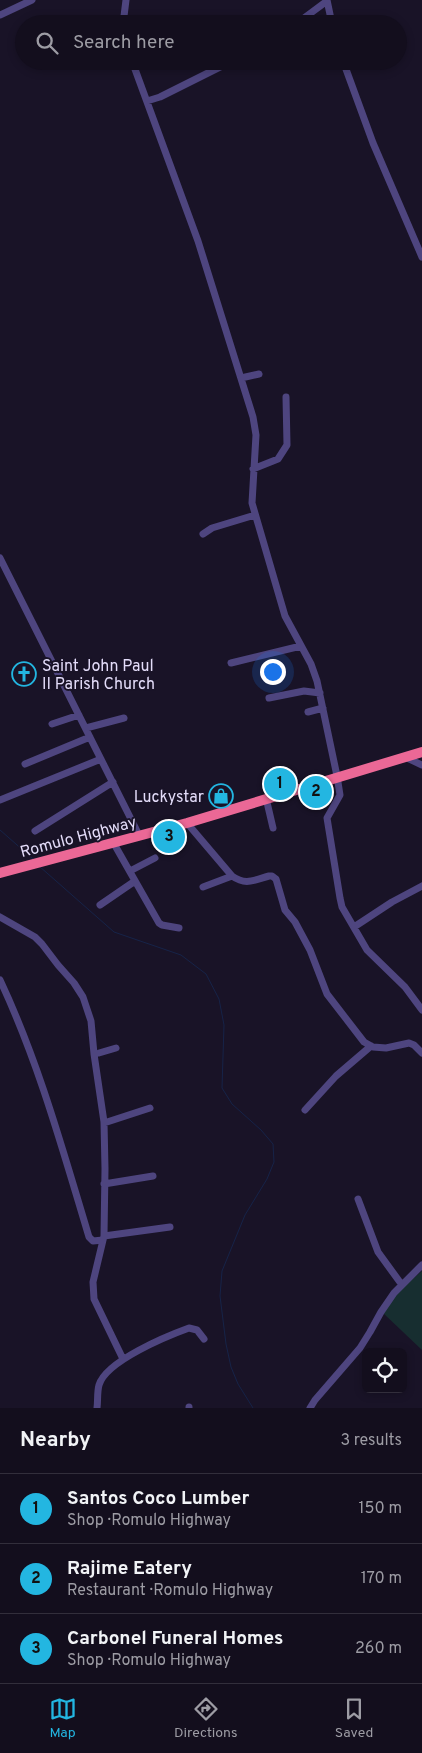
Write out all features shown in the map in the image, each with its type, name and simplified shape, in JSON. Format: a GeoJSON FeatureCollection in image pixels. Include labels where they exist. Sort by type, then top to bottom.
{"type":"FeatureCollection","features":[{"type":"Feature","properties":{"kind":"highway","name":"Romulo Highway"},"geometry":{"type":"LineString","coordinates":[[0,873],[139,834],[187,823],[337,776],[422,752]]}},
{"type":"Feature","properties":{"kind":"street"},"geometry":{"type":"LineString","coordinates":[[0,15],[32,0]]}},
{"type":"Feature","properties":{"kind":"street"},"geometry":{"type":"LineString","coordinates":[[124,15],[126,0]]}},
{"type":"Feature","properties":{"kind":"street"},"geometry":{"type":"LineString","coordinates":[[308,15],[327,1],[330,15]]}},
{"type":"Feature","properties":{"kind":"street"},"geometry":{"type":"LineString","coordinates":[[135,70],[198,241],[256,427],[252,499],[285,616],[314,671],[337,776],[340,795],[327,818],[327,829],[342,907],[368,950],[405,987],[422,1010]]}},
{"type":"Feature","properties":{"kind":"street"},"geometry":{"type":"LineString","coordinates":[[147,101],[160,97],[214,70]]}},
{"type":"Feature","properties":{"kind":"street"},"geometry":{"type":"LineString","coordinates":[[346,70],[373,143],[422,257]]}},
{"type":"Feature","properties":{"kind":"street"},"geometry":{"type":"LineString","coordinates":[[241,378],[259,374]]}},
{"type":"Feature","properties":{"kind":"street"},"geometry":{"type":"LineString","coordinates":[[254,469],[278,459],[286,444],[286,397]]}},
{"type":"Feature","properties":{"kind":"street"},"geometry":{"type":"LineString","coordinates":[[203,534],[212,528],[256,515]]}},
{"type":"Feature","properties":{"kind":"street"},"geometry":{"type":"LineString","coordinates":[[0,558],[139,834]]}},
{"type":"Feature","properties":{"kind":"street"},"geometry":{"type":"LineString","coordinates":[[231,663],[300,646]]}},
{"type":"Feature","properties":{"kind":"street"},"geometry":{"type":"LineString","coordinates":[[268,698],[304,691],[320,693]]}},
{"type":"Feature","properties":{"kind":"street"},"geometry":{"type":"LineString","coordinates":[[308,712],[323,708]]}},
{"type":"Feature","properties":{"kind":"street"},"geometry":{"type":"LineString","coordinates":[[52,724],[79,715]]}},
{"type":"Feature","properties":{"kind":"street"},"geometry":{"type":"LineString","coordinates":[[86,728],[124,718]]}},
{"type":"Feature","properties":{"kind":"street"},"geometry":{"type":"LineString","coordinates":[[25,764],[90,737]]}},
{"type":"Feature","properties":{"kind":"street"},"geometry":{"type":"LineString","coordinates":[[405,756],[422,765]]}},
{"type":"Feature","properties":{"kind":"street"},"geometry":{"type":"LineString","coordinates":[[0,800],[101,759]]}},
{"type":"Feature","properties":{"kind":"street"},"geometry":{"type":"LineString","coordinates":[[35,831],[113,782]]}},
{"type":"Feature","properties":{"kind":"street"},"geometry":{"type":"LineString","coordinates":[[266,798],[272,828]]}},
{"type":"Feature","properties":{"kind":"street"},"geometry":{"type":"LineString","coordinates":[[187,823],[232,876],[243,882],[269,876],[276,879],[285,910],[295,922],[310,950],[327,994],[359,1036],[371,1046],[386,1048],[409,1043],[422,1053]]}},
{"type":"Feature","properties":{"kind":"street"},"geometry":{"type":"LineString","coordinates":[[113,842],[159,923],[179,928]]}},
{"type":"Feature","properties":{"kind":"street"},"geometry":{"type":"LineString","coordinates":[[130,871],[155,858]]}},
{"type":"Feature","properties":{"kind":"street"},"geometry":{"type":"LineString","coordinates":[[203,887],[232,876]]}},
{"type":"Feature","properties":{"kind":"street"},"geometry":{"type":"LineString","coordinates":[[100,905],[135,880]]}},
{"type":"Feature","properties":{"kind":"street"},"geometry":{"type":"LineString","coordinates":[[354,927],[392,902],[422,886]]}},
{"type":"Feature","properties":{"kind":"street"},"geometry":{"type":"LineString","coordinates":[[0,917],[35,937],[42,944],[58,966],[74,983],[83,998],[91,1020],[104,1123],[103,1238],[93,1282],[94,1298],[123,1359]]}},
{"type":"Feature","properties":{"kind":"street"},"geometry":{"type":"LineString","coordinates":[[0,980],[21,1029],[53,1115],[89,1237],[93,1241],[170,1227]]}},
{"type":"Feature","properties":{"kind":"street"},"geometry":{"type":"LineString","coordinates":[[305,1110],[336,1076],[371,1046]]}},
{"type":"Feature","properties":{"kind":"street"},"geometry":{"type":"LineString","coordinates":[[96,1054],[116,1048]]}},
{"type":"Feature","properties":{"kind":"street"},"geometry":{"type":"LineString","coordinates":[[104,1123],[150,1108]]}},
{"type":"Feature","properties":{"kind":"street"},"geometry":{"type":"LineString","coordinates":[[104,1184],[153,1176]]}},
{"type":"Feature","properties":{"kind":"street"},"geometry":{"type":"LineString","coordinates":[[358,1200],[378,1252],[402,1285]]}},
{"type":"Feature","properties":{"kind":"street"},"geometry":{"type":"LineString","coordinates":[[310,1408],[360,1348],[381,1312],[402,1285],[422,1265]]}},
{"type":"Feature","properties":{"kind":"street"},"geometry":{"type":"LineString","coordinates":[[97,1408],[99,1384],[104,1376],[123,1359],[189,1328],[198,1330],[204,1339]]}},
{"type":"Feature","properties":{"kind":"green space"},"geometry":{"type":"Polygon","coordinates":[[[422,1271],[422,1350],[382,1312],[399,1291],[422,1271]]]}},
{"type":"Feature","properties":{"kind":"waterway"},"geometry":{"type":"LineString","coordinates":[[0,830],[33,859]]}},
{"type":"Feature","properties":{"kind":"waterway"},"geometry":{"type":"LineString","coordinates":[[39,866],[114,932],[181,955],[206,974],[219,999],[224,1025],[222,1088],[232,1104],[261,1130],[273,1144],[274,1162],[267,1179],[245,1215],[222,1271],[220,1296],[231,1367],[238,1384],[253,1408]]}},
{"type":"Feature","properties":{"kind":"place","name":"Saint John Paul II Parish Church"},"geometry":{"type":"Point","coordinates":[24,674]}},
{"type":"Feature","properties":{"kind":"place","name":"Santos Coco Lumber"},"geometry":{"type":"Point","coordinates":[280,784]}},
{"type":"Feature","properties":{"kind":"place","name":"Rajime Eatery"},"geometry":{"type":"Point","coordinates":[316,792]}},
{"type":"Feature","properties":{"kind":"place","name":"Luckystar"},"geometry":{"type":"Point","coordinates":[221,796]}},
{"type":"Feature","properties":{"kind":"place","name":"Carbonel Funeral Homes"},"geometry":{"type":"Point","coordinates":[169,837]}}]}
